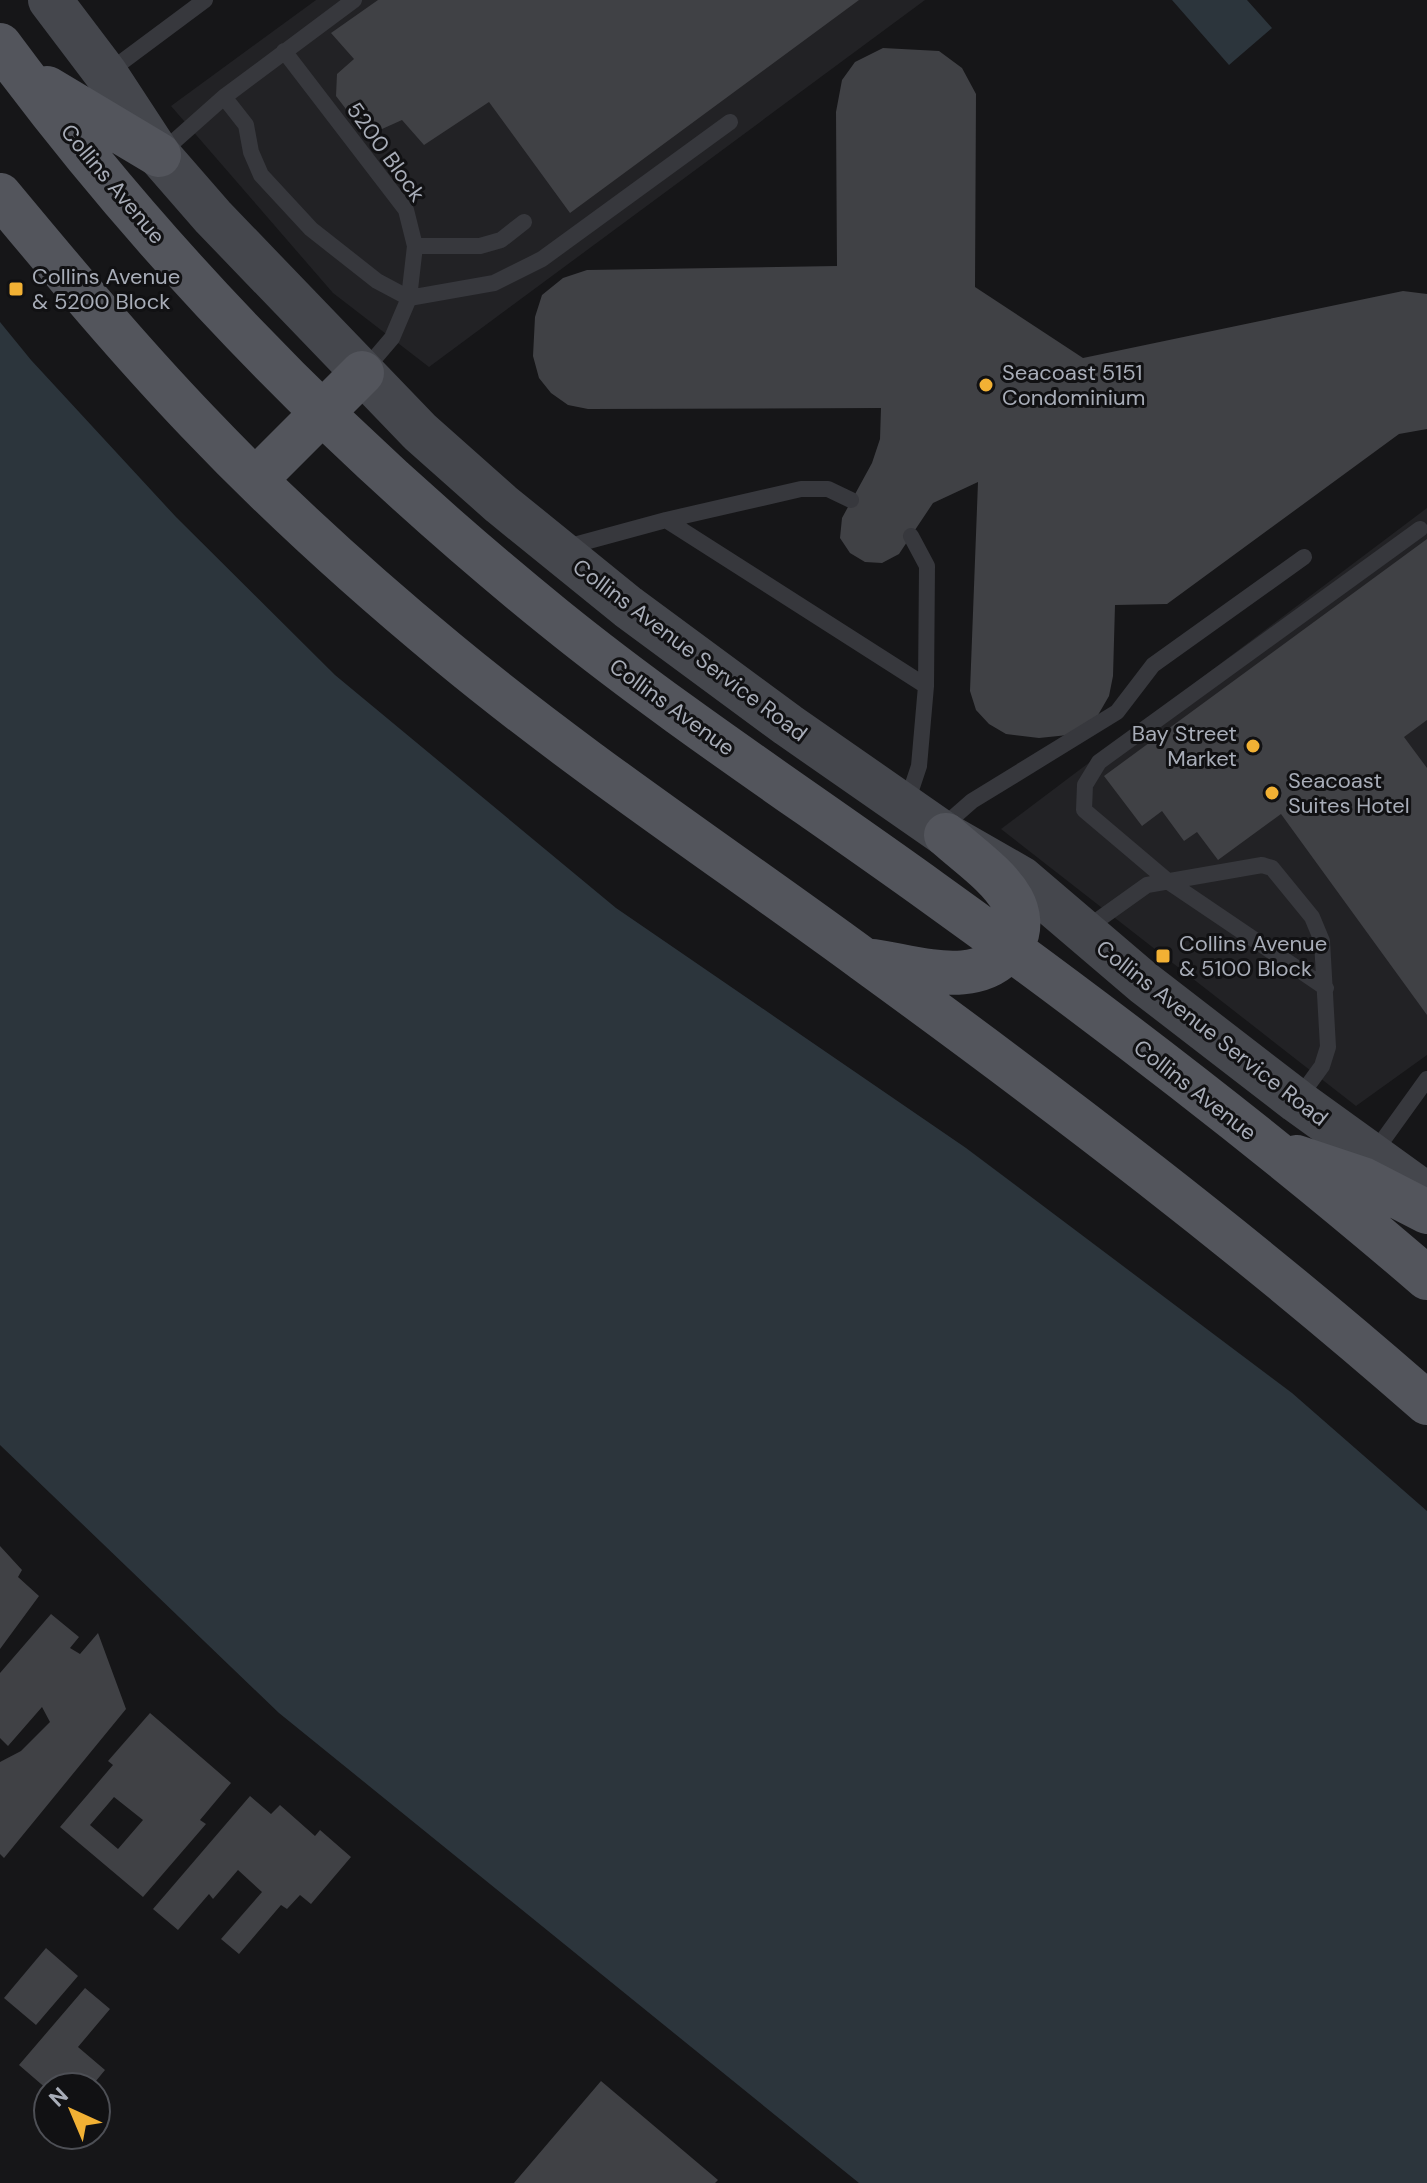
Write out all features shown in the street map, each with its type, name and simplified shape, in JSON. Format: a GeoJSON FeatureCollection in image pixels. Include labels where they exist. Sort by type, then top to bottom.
{"type":"FeatureCollection","features":[{"type":"Feature","properties":{"kind":"main road"},"geometry":{"type":"LineString","coordinates":[[10,59],[159,155]]}},
{"type":"Feature","properties":{"kind":"main road","name":"Collins Avenue"},"geometry":{"type":"LineString","coordinates":[[10,59],[126,202],[232,319],[323,413],[472,551],[666,704],[1010,948],[1270,1148],[1427,1278]]}},
{"type":"Feature","properties":{"kind":"main road"},"geometry":{"type":"LineString","coordinates":[[0,195],[122,339],[200,424],[371,588],[472,672],[624,789],[863,959],[1160,1181],[1272,1271],[1427,1403]]}},
{"type":"Feature","properties":{"kind":"main road"},"geometry":{"type":"LineString","coordinates":[[256,479],[362,373]]}},
{"type":"Feature","properties":{"kind":"main road"},"geometry":{"type":"LineString","coordinates":[[863,959],[962,973],[981,971],[997,963],[1018,934],[1018,918],[1013,902],[1002,886],[930,824]]}},
{"type":"Feature","properties":{"kind":"main road"},"geometry":{"type":"LineString","coordinates":[[1270,1148],[1363,1179],[1427,1212]]}},
{"type":"Feature","properties":{"kind":"street","name":"Collins Avenue Service Road"},"geometry":{"type":"LineString","coordinates":[[50,0],[106,74],[159,155],[213,217],[420,432],[556,550],[705,665],[930,824],[1021,878],[1082,932],[1297,1101],[1427,1195]]}},
{"type":"Feature","properties":{"kind":"lane"},"geometry":{"type":"LineString","coordinates":[[106,74],[205,0]]}},
{"type":"Feature","properties":{"kind":"lane"},"geometry":{"type":"LineString","coordinates":[[159,155],[224,97],[354,0]]}},
{"type":"Feature","properties":{"kind":"lane","name":"5200 Block"},"geometry":{"type":"LineString","coordinates":[[284,51],[406,210],[415,246],[409,298],[392,338],[362,373]]}},
{"type":"Feature","properties":{"kind":"lane"},"geometry":{"type":"LineString","coordinates":[[224,97],[246,125],[251,152],[261,175],[311,229],[377,281],[409,298],[494,283],[542,259],[730,122]]}},
{"type":"Feature","properties":{"kind":"lane"},"geometry":{"type":"LineString","coordinates":[[415,246],[480,246],[501,240],[524,222]]}},
{"type":"Feature","properties":{"kind":"lane"},"geometry":{"type":"LineString","coordinates":[[556,550],[666,520],[801,489],[828,489],[851,500]]}},
{"type":"Feature","properties":{"kind":"lane"},"geometry":{"type":"LineString","coordinates":[[666,520],[926,686]]}},
{"type":"Feature","properties":{"kind":"lane"},"geometry":{"type":"LineString","coordinates":[[1326,988],[1169,882],[1084,810],[1085,785],[1099,762],[1420,529]]}},
{"type":"Feature","properties":{"kind":"lane"},"geometry":{"type":"LineString","coordinates":[[911,536],[927,566],[926,686],[919,766],[930,824],[1117,712],[1153,665],[1304,557]]}},
{"type":"Feature","properties":{"kind":"lane"},"geometry":{"type":"LineString","coordinates":[[1082,932],[1147,885],[1262,865],[1272,868],[1312,917],[1322,941],[1328,1047],[1322,1066],[1297,1101]]}},
{"type":"Feature","properties":{"kind":"lane"},"geometry":{"type":"LineString","coordinates":[[1372,1155],[1427,1079]]}},
{"type":"Feature","properties":{"kind":"shaded area"},"geometry":{"type":"Polygon","coordinates":[[[316,0],[925,0],[429,367],[333,293],[171,106],[316,0]]]}},
{"type":"Feature","properties":{"kind":"shaded area"},"geometry":{"type":"Polygon","coordinates":[[[1172,0],[1247,0],[1272,28],[1229,65],[1172,0]]]}},
{"type":"Feature","properties":{"kind":"shaded area"},"geometry":{"type":"Polygon","coordinates":[[[0,322],[31,360],[176,517],[335,675],[616,908],[966,1148],[1292,1393],[1427,1511],[1427,2183],[859,2183],[279,1713],[0,1445],[0,322]]]}},
{"type":"Feature","properties":{"kind":"shaded area"},"geometry":{"type":"Polygon","coordinates":[[[1427,508],[1427,1055],[1356,1106],[1001,829],[1427,508]]]}},
{"type":"Feature","properties":{"kind":"building"},"geometry":{"type":"Polygon","coordinates":[[[378,0],[859,0],[570,213],[489,102],[424,145],[402,120],[382,129],[355,121],[336,96],[337,74],[354,59],[331,33],[378,0]]]}},
{"type":"Feature","properties":{"kind":"building","name":"Seacoast 5151 Condominium"},"geometry":{"type":"Polygon","coordinates":[[[883,48],[939,51],[962,68],[976,94],[975,287],[1083,358],[1403,291],[1427,294],[1427,429],[1399,434],[1167,604],[1115,605],[1113,676],[1109,696],[1098,715],[1068,735],[1039,738],[1006,734],[989,724],[976,710],[970,691],[978,482],[933,503],[899,554],[882,563],[865,562],[850,553],[840,538],[842,518],[872,463],[880,439],[881,408],[588,409],[568,405],[551,393],[539,378],[533,356],[535,317],[542,295],[563,278],[587,270],[837,266],[836,112],[842,80],[855,62],[883,48]]]}},
{"type":"Feature","properties":{"kind":"building","name":"Seacoast Suites Hotel"},"geometry":{"type":"Polygon","coordinates":[[[1427,539],[1427,720],[1404,737],[1427,768],[1427,1015],[1281,814],[1218,860],[1197,832],[1184,841],[1162,811],[1142,826],[1104,776],[1427,539]]]}},
{"type":"Feature","properties":{"kind":"building"},"geometry":{"type":"Polygon","coordinates":[[[0,1546],[22,1570],[18,1577],[39,1596],[0,1649],[0,1546]]]}},
{"type":"Feature","properties":{"kind":"building"},"geometry":{"type":"Polygon","coordinates":[[[51,1614],[79,1637],[70,1648],[80,1654],[98,1633],[126,1709],[4,1858],[0,1854],[0,1762],[21,1751],[50,1722],[42,1707],[8,1746],[0,1738],[0,1673],[51,1614]]]}},
{"type":"Feature","properties":{"kind":"building"},"geometry":{"type":"Polygon","coordinates":[[[150,1713],[231,1783],[200,1820],[206,1824],[143,1897],[60,1827],[113,1765],[108,1761],[150,1713]],[[114,1797],[90,1825],[118,1849],[143,1820],[114,1797]]]}},
{"type":"Feature","properties":{"kind":"building"},"geometry":{"type":"Polygon","coordinates":[[[250,1796],[271,1814],[280,1805],[315,1836],[320,1830],[351,1857],[311,1904],[300,1895],[287,1909],[281,1905],[239,1954],[221,1939],[262,1892],[238,1870],[213,1899],[209,1894],[178,1930],[153,1909],[250,1796]]]}},
{"type":"Feature","properties":{"kind":"building"},"geometry":{"type":"Polygon","coordinates":[[[46,1948],[78,1976],[36,2025],[4,1998],[46,1948]]]}},
{"type":"Feature","properties":{"kind":"building"},"geometry":{"type":"Polygon","coordinates":[[[85,1988],[110,2009],[78,2047],[104,2071],[32,2071],[32,2076],[19,2065],[85,1988]]]}},
{"type":"Feature","properties":{"kind":"building"},"geometry":{"type":"Polygon","coordinates":[[[601,2081],[718,2180],[715,2183],[514,2183],[601,2081]]]}},
{"type":"Feature","properties":{"kind":"place","name":"Collins Avenue & 5200 Block"},"geometry":{"type":"Point","coordinates":[16,289]}},
{"type":"Feature","properties":{"kind":"place","name":"Seacoast 5151 Condominium"},"geometry":{"type":"Point","coordinates":[986,385]}},
{"type":"Feature","properties":{"kind":"place","name":"Bay Street Market"},"geometry":{"type":"Point","coordinates":[1253,746]}},
{"type":"Feature","properties":{"kind":"place","name":"Seacoast Suites Hotel"},"geometry":{"type":"Point","coordinates":[1272,793]}},
{"type":"Feature","properties":{"kind":"place","name":"Collins Avenue & 5100 Block"},"geometry":{"type":"Point","coordinates":[1163,956]}}]}
